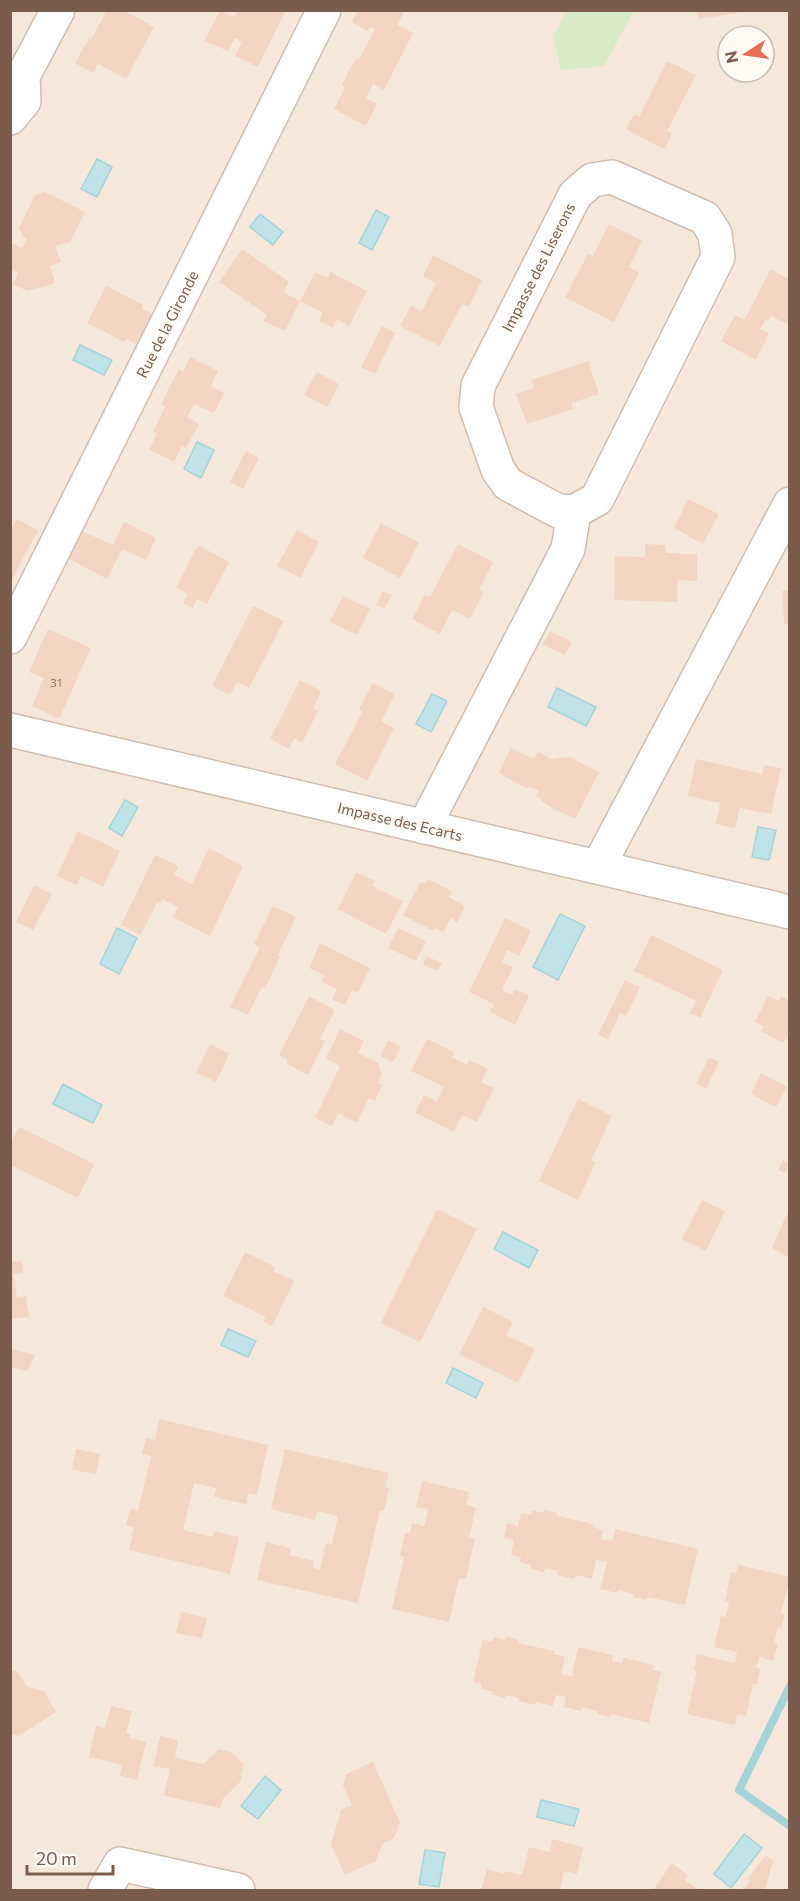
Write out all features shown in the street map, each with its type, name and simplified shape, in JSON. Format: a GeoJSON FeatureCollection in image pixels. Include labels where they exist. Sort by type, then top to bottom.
{"type":"FeatureCollection","features":[{"type":"Feature","properties":{"kind":"street"},"geometry":{"type":"LineString","coordinates":[[10,118],[24,101],[17,67],[58,10]]}},
{"type":"Feature","properties":{"kind":"street","name":"Rue de la Gironde"},"geometry":{"type":"LineString","coordinates":[[10,637],[324,10]]}},
{"type":"Feature","properties":{"kind":"street","name":"Impasse des Liserons"},"geometry":{"type":"LineString","coordinates":[[612,177],[705,218],[715,234],[718,257],[597,499],[574,512],[558,511],[508,484],[498,470],[476,407],[478,386],[575,195],[592,180],[612,177]]}},
{"type":"Feature","properties":{"kind":"street"},"geometry":{"type":"LineString","coordinates":[[598,867],[789,504]]}},
{"type":"Feature","properties":{"kind":"street"},"geometry":{"type":"LineString","coordinates":[[424,827],[568,549],[574,512]]}},
{"type":"Feature","properties":{"kind":"street","name":"Impasse des Ecarts"},"geometry":{"type":"LineString","coordinates":[[10,730],[789,912]]}},
{"type":"Feature","properties":{"kind":"street"},"geometry":{"type":"LineString","coordinates":[[105,1890],[120,1864],[238,1890]]}},
{"type":"Feature","properties":{"kind":"shaded area"},"geometry":{"type":"Polygon","coordinates":[[[11,11],[789,11],[789,1890],[11,1890],[11,11]]]}},
{"type":"Feature","properties":{"kind":"green space"},"geometry":{"type":"Polygon","coordinates":[[[567,10],[634,10],[604,66],[561,70],[553,36],[567,10]]]}},
{"type":"Feature","properties":{"kind":"water"},"geometry":{"type":"Polygon","coordinates":[[[97,159],[112,167],[97,197],[81,189],[97,159]]]}},
{"type":"Feature","properties":{"kind":"water"},"geometry":{"type":"Polygon","coordinates":[[[376,210],[389,217],[372,250],[359,243],[376,210]]]}},
{"type":"Feature","properties":{"kind":"water"},"geometry":{"type":"Polygon","coordinates":[[[260,214],[283,232],[273,245],[250,227],[260,214]]]}},
{"type":"Feature","properties":{"kind":"water"},"geometry":{"type":"Polygon","coordinates":[[[80,345],[112,360],[104,375],[73,360],[80,345]]]}},
{"type":"Feature","properties":{"kind":"water"},"geometry":{"type":"Polygon","coordinates":[[[197,442],[214,450],[201,478],[184,469],[197,442]]]}},
{"type":"Feature","properties":{"kind":"water"},"geometry":{"type":"Polygon","coordinates":[[[557,688],[596,707],[586,726],[548,707],[557,688]]]}},
{"type":"Feature","properties":{"kind":"water"},"geometry":{"type":"Polygon","coordinates":[[[432,694],[447,701],[431,732],[416,724],[432,694]]]}},
{"type":"Feature","properties":{"kind":"water"},"geometry":{"type":"Polygon","coordinates":[[[125,800],[138,807],[122,836],[109,828],[125,800]]]}},
{"type":"Feature","properties":{"kind":"water"},"geometry":{"type":"Polygon","coordinates":[[[758,827],[776,830],[769,860],[752,857],[758,827]]]}},
{"type":"Feature","properties":{"kind":"water"},"geometry":{"type":"Polygon","coordinates":[[[560,914],[585,926],[558,980],[533,967],[560,914]]]}},
{"type":"Feature","properties":{"kind":"water"},"geometry":{"type":"Polygon","coordinates":[[[117,928],[137,938],[119,974],[100,964],[117,928]]]}},
{"type":"Feature","properties":{"kind":"water"},"geometry":{"type":"Polygon","coordinates":[[[63,1084],[102,1105],[93,1123],[53,1104],[63,1084]]]}},
{"type":"Feature","properties":{"kind":"water"},"geometry":{"type":"Polygon","coordinates":[[[503,1232],[538,1250],[529,1268],[494,1249],[503,1232]]]}},
{"type":"Feature","properties":{"kind":"water"},"geometry":{"type":"Polygon","coordinates":[[[228,1329],[256,1341],[248,1357],[221,1345],[228,1329]]]}},
{"type":"Feature","properties":{"kind":"water"},"geometry":{"type":"Polygon","coordinates":[[[453,1368],[483,1383],[476,1398],[446,1383],[453,1368]]]}},
{"type":"Feature","properties":{"kind":"water"},"geometry":{"type":"Polygon","coordinates":[[[265,1776],[281,1790],[258,1819],[241,1806],[265,1776]]]}},
{"type":"Feature","properties":{"kind":"water"},"geometry":{"type":"Polygon","coordinates":[[[541,1800],[579,1809],[574,1826],[537,1817],[541,1800]]]}},
{"type":"Feature","properties":{"kind":"water"},"geometry":{"type":"Polygon","coordinates":[[[744,1834],[762,1848],[731,1888],[714,1874],[744,1834]]]}},
{"type":"Feature","properties":{"kind":"water"},"geometry":{"type":"Polygon","coordinates":[[[425,1850],[445,1853],[439,1887],[419,1884],[425,1850]]]}},
{"type":"Feature","properties":{"kind":"building"},"geometry":{"type":"Polygon","coordinates":[[[107,10],[123,10],[154,27],[126,79],[98,64],[93,73],[75,63],[89,39],[91,40],[107,10]]]}},
{"type":"Feature","properties":{"kind":"building"},"geometry":{"type":"Polygon","coordinates":[[[238,10],[286,10],[258,67],[235,56],[242,42],[235,38],[228,51],[204,41],[220,11],[234,17],[238,10]]]}},
{"type":"Feature","properties":{"kind":"building"},"geometry":{"type":"Polygon","coordinates":[[[358,10],[405,10],[397,25],[413,33],[384,90],[373,84],[366,98],[377,104],[366,126],[334,109],[345,87],[342,85],[348,72],[356,58],[359,60],[375,29],[370,27],[368,31],[352,22],[358,10]]]}},
{"type":"Feature","properties":{"kind":"building"},"geometry":{"type":"Polygon","coordinates":[[[697,10],[745,10],[745,12],[698,19],[697,10]]]}},
{"type":"Feature","properties":{"kind":"building"},"geometry":{"type":"Polygon","coordinates":[[[667,61],[696,75],[667,131],[672,134],[664,149],[626,129],[634,114],[639,117],[667,61]]]}},
{"type":"Feature","properties":{"kind":"building"},"geometry":{"type":"Polygon","coordinates":[[[45,192],[85,212],[70,242],[55,246],[61,262],[50,266],[55,283],[27,291],[13,284],[18,273],[10,269],[10,242],[22,248],[27,239],[23,237],[19,227],[35,195],[45,192]]]}},
{"type":"Feature","properties":{"kind":"building"},"geometry":{"type":"Polygon","coordinates":[[[609,224],[642,241],[629,267],[639,273],[614,322],[565,297],[588,254],[593,256],[609,224]]]}},
{"type":"Feature","properties":{"kind":"building"},"geometry":{"type":"Polygon","coordinates":[[[242,249],[289,282],[283,292],[300,301],[285,331],[263,321],[267,315],[219,282],[242,249]]]}},
{"type":"Feature","properties":{"kind":"building"},"geometry":{"type":"Polygon","coordinates":[[[433,255],[482,280],[469,307],[462,304],[440,346],[400,326],[411,306],[422,311],[436,283],[423,276],[433,255]]]}},
{"type":"Feature","properties":{"kind":"building"},"geometry":{"type":"Polygon","coordinates":[[[771,269],[789,279],[789,325],[771,316],[768,321],[766,319],[760,329],[769,334],[756,360],[721,341],[735,315],[744,320],[771,269]]]}},
{"type":"Feature","properties":{"kind":"building"},"geometry":{"type":"Polygon","coordinates":[[[315,272],[328,278],[330,272],[367,291],[349,326],[337,319],[333,328],[319,321],[323,313],[300,301],[315,272]]]}},
{"type":"Feature","properties":{"kind":"building"},"geometry":{"type":"Polygon","coordinates":[[[106,286],[143,305],[142,309],[157,316],[141,347],[126,339],[124,342],[87,323],[106,286]]]}},
{"type":"Feature","properties":{"kind":"building"},"geometry":{"type":"Polygon","coordinates":[[[382,326],[395,333],[375,374],[361,367],[382,326]]]}},
{"type":"Feature","properties":{"kind":"building"},"geometry":{"type":"Polygon","coordinates":[[[190,357],[218,371],[211,386],[224,393],[214,413],[194,404],[187,417],[199,424],[186,448],[182,446],[174,462],[149,449],[157,434],[153,431],[165,407],[161,404],[179,369],[183,372],[190,357]]]}},
{"type":"Feature","properties":{"kind":"building"},"geometry":{"type":"Polygon","coordinates":[[[588,361],[599,394],[571,403],[573,409],[527,424],[516,394],[534,388],[531,380],[588,361]]]}},
{"type":"Feature","properties":{"kind":"building"},"geometry":{"type":"Polygon","coordinates":[[[317,372],[339,384],[327,407],[304,395],[317,372]]]}},
{"type":"Feature","properties":{"kind":"building"},"geometry":{"type":"Polygon","coordinates":[[[246,451],[259,458],[243,489],[230,482],[246,451]]]}},
{"type":"Feature","properties":{"kind":"building"},"geometry":{"type":"Polygon","coordinates":[[[688,499],[719,514],[703,544],[674,528],[688,499]]]}},
{"type":"Feature","properties":{"kind":"building"},"geometry":{"type":"Polygon","coordinates":[[[17,519],[38,530],[10,583],[10,531],[17,519]]]}},
{"type":"Feature","properties":{"kind":"building"},"geometry":{"type":"Polygon","coordinates":[[[124,522],[156,538],[146,560],[122,549],[107,579],[66,557],[79,530],[113,545],[124,522]]]}},
{"type":"Feature","properties":{"kind":"building"},"geometry":{"type":"Polygon","coordinates":[[[381,523],[419,543],[400,578],[363,558],[381,523]]]}},
{"type":"Feature","properties":{"kind":"building"},"geometry":{"type":"Polygon","coordinates":[[[297,530],[319,542],[300,578],[277,566],[297,530]]]}},
{"type":"Feature","properties":{"kind":"building"},"geometry":{"type":"Polygon","coordinates":[[[458,544],[493,562],[479,590],[484,592],[470,619],[452,610],[440,634],[412,619],[425,595],[430,597],[458,544]]]}},
{"type":"Feature","properties":{"kind":"building"},"geometry":{"type":"Polygon","coordinates":[[[645,544],[666,545],[666,553],[697,554],[697,581],[678,580],[677,602],[614,600],[615,556],[645,557],[645,544]]]}},
{"type":"Feature","properties":{"kind":"building"},"geometry":{"type":"Polygon","coordinates":[[[198,545],[229,562],[207,604],[197,599],[193,608],[183,603],[188,594],[176,588],[198,545]]]}},
{"type":"Feature","properties":{"kind":"building"},"geometry":{"type":"Polygon","coordinates":[[[789,590],[789,623],[784,624],[782,591],[789,590]]]}},
{"type":"Feature","properties":{"kind":"building"},"geometry":{"type":"Polygon","coordinates":[[[383,591],[392,595],[384,609],[376,605],[383,591]]]}},
{"type":"Feature","properties":{"kind":"building"},"geometry":{"type":"Polygon","coordinates":[[[343,596],[370,609],[357,635],[330,622],[343,596]]]}},
{"type":"Feature","properties":{"kind":"building"},"geometry":{"type":"Polygon","coordinates":[[[253,606],[284,621],[249,688],[237,682],[230,695],[212,686],[253,606]]]}},
{"type":"Feature","properties":{"kind":"building"},"geometry":{"type":"Polygon","coordinates":[[[48,629],[91,648],[59,719],[32,706],[44,678],[29,672],[48,629]]]}},
{"type":"Feature","properties":{"kind":"building"},"geometry":{"type":"Polygon","coordinates":[[[550,631],[572,642],[565,655],[543,644],[550,631]]]}},
{"type":"Feature","properties":{"kind":"building"},"geometry":{"type":"Polygon","coordinates":[[[300,680],[321,691],[313,708],[318,711],[302,743],[294,738],[289,749],[270,739],[300,680]]]}},
{"type":"Feature","properties":{"kind":"building"},"geometry":{"type":"Polygon","coordinates":[[[373,683],[395,694],[381,721],[394,728],[367,781],[335,764],[363,711],[359,709],[373,683]]]}},
{"type":"Feature","properties":{"kind":"building"},"geometry":{"type":"Polygon","coordinates":[[[511,748],[534,759],[538,751],[551,759],[570,757],[599,772],[575,819],[550,807],[536,796],[539,791],[529,786],[528,789],[499,773],[511,748]]]}},
{"type":"Feature","properties":{"kind":"building"},"geometry":{"type":"Polygon","coordinates":[[[696,759],[762,774],[764,765],[781,768],[771,814],[740,808],[735,828],[716,824],[720,803],[688,796],[696,759]]]}},
{"type":"Feature","properties":{"kind":"building"},"geometry":{"type":"Polygon","coordinates":[[[78,831],[120,851],[103,887],[81,876],[76,885],[57,876],[78,831]]]}},
{"type":"Feature","properties":{"kind":"building"},"geometry":{"type":"Polygon","coordinates":[[[209,848],[243,866],[210,936],[173,917],[178,907],[162,899],[160,904],[157,902],[141,935],[121,925],[155,855],[178,866],[174,875],[192,884],[209,848]]]}},
{"type":"Feature","properties":{"kind":"building"},"geometry":{"type":"Polygon","coordinates":[[[356,872],[375,881],[372,886],[403,901],[386,934],[338,909],[356,872]]]}},
{"type":"Feature","properties":{"kind":"building"},"geometry":{"type":"Polygon","coordinates":[[[428,879],[453,892],[449,897],[465,906],[457,922],[451,918],[443,932],[435,928],[433,931],[403,915],[421,882],[426,884],[428,879]]]}},
{"type":"Feature","properties":{"kind":"building"},"geometry":{"type":"Polygon","coordinates":[[[34,885],[52,894],[33,930],[16,922],[34,885]]]}},
{"type":"Feature","properties":{"kind":"building"},"geometry":{"type":"Polygon","coordinates":[[[273,906],[296,917],[265,988],[262,987],[248,1015],[230,1007],[260,947],[254,944],[273,906]]]}},
{"type":"Feature","properties":{"kind":"building"},"geometry":{"type":"Polygon","coordinates":[[[505,918],[531,931],[519,956],[507,950],[502,962],[513,967],[502,990],[512,995],[515,989],[529,996],[515,1025],[490,1012],[494,1004],[469,992],[505,918]]]}},
{"type":"Feature","properties":{"kind":"building"},"geometry":{"type":"Polygon","coordinates":[[[398,928],[426,941],[416,961],[388,948],[398,928]]]}},
{"type":"Feature","properties":{"kind":"building"},"geometry":{"type":"Polygon","coordinates":[[[651,935],[723,970],[700,1018],[690,1013],[696,1001],[634,971],[651,935]]]}},
{"type":"Feature","properties":{"kind":"building"},"geometry":{"type":"Polygon","coordinates":[[[320,943],[370,968],[358,993],[352,990],[345,1005],[332,999],[337,989],[322,982],[324,975],[309,968],[320,943]]]}},
{"type":"Feature","properties":{"kind":"building"},"geometry":{"type":"Polygon","coordinates":[[[426,956],[442,963],[437,971],[423,964],[426,956]]]}},
{"type":"Feature","properties":{"kind":"building"},"geometry":{"type":"Polygon","coordinates":[[[625,980],[640,987],[626,1016],[620,1013],[608,1040],[598,1035],[625,980]]]}},
{"type":"Feature","properties":{"kind":"building"},"geometry":{"type":"Polygon","coordinates":[[[309,996],[335,1010],[320,1039],[325,1041],[308,1075],[286,1063],[288,1060],[279,1055],[309,996]]]}},
{"type":"Feature","properties":{"kind":"building"},"geometry":{"type":"Polygon","coordinates":[[[768,996],[779,1001],[781,996],[789,1001],[789,1032],[784,1043],[761,1031],[764,1026],[755,1022],[768,996]]]}},
{"type":"Feature","properties":{"kind":"building"},"geometry":{"type":"Polygon","coordinates":[[[340,1029],[364,1041],[358,1053],[378,1063],[382,1075],[378,1083],[382,1085],[375,1101],[369,1098],[357,1123],[338,1113],[332,1126],[315,1118],[340,1066],[326,1059],[340,1029]]]}},
{"type":"Feature","properties":{"kind":"building"},"geometry":{"type":"Polygon","coordinates":[[[427,1039],[454,1052],[451,1057],[467,1065],[469,1060],[488,1069],[481,1082],[494,1088],[477,1122],[462,1115],[454,1132],[415,1113],[424,1095],[437,1102],[444,1087],[411,1071],[427,1039]]]}},
{"type":"Feature","properties":{"kind":"building"},"geometry":{"type":"Polygon","coordinates":[[[388,1040],[401,1047],[393,1062],[380,1056],[388,1040]]]}},
{"type":"Feature","properties":{"kind":"building"},"geometry":{"type":"Polygon","coordinates":[[[210,1044],[229,1054],[216,1082],[196,1072],[210,1044]]]}},
{"type":"Feature","properties":{"kind":"building"},"geometry":{"type":"Polygon","coordinates":[[[709,1057],[719,1062],[706,1089],[696,1084],[709,1057]]]}},
{"type":"Feature","properties":{"kind":"building"},"geometry":{"type":"Polygon","coordinates":[[[761,1073],[787,1087],[776,1107],[751,1094],[761,1073]]]}},
{"type":"Feature","properties":{"kind":"building"},"geometry":{"type":"Polygon","coordinates":[[[578,1099],[612,1116],[591,1160],[596,1162],[578,1200],[539,1181],[578,1099]]]}},
{"type":"Feature","properties":{"kind":"building"},"geometry":{"type":"Polygon","coordinates":[[[19,1127],[94,1164],[78,1198],[10,1165],[10,1144],[19,1127]]]}},
{"type":"Feature","properties":{"kind":"building"},"geometry":{"type":"Polygon","coordinates":[[[783,1160],[789,1163],[786,1173],[778,1170],[783,1160]]]}},
{"type":"Feature","properties":{"kind":"building"},"geometry":{"type":"Polygon","coordinates":[[[702,1200],[725,1211],[706,1251],[682,1239],[702,1200]]]}},
{"type":"Feature","properties":{"kind":"building"},"geometry":{"type":"Polygon","coordinates":[[[437,1209],[477,1229],[420,1342],[381,1323],[437,1209]]]}},
{"type":"Feature","properties":{"kind":"building"},"geometry":{"type":"Polygon","coordinates":[[[789,1209],[789,1254],[788,1257],[772,1248],[789,1209]]]}},
{"type":"Feature","properties":{"kind":"building"},"geometry":{"type":"Polygon","coordinates":[[[245,1252],[275,1267],[273,1271],[294,1281],[272,1326],[263,1321],[266,1317],[223,1296],[245,1252]]]}},
{"type":"Feature","properties":{"kind":"building"},"geometry":{"type":"Polygon","coordinates":[[[22,1261],[23,1273],[14,1274],[17,1298],[26,1296],[29,1317],[10,1319],[10,1262],[22,1261]]]}},
{"type":"Feature","properties":{"kind":"building"},"geometry":{"type":"Polygon","coordinates":[[[483,1307],[513,1322],[506,1335],[535,1349],[518,1383],[459,1354],[483,1307]]]}},
{"type":"Feature","properties":{"kind":"building"},"geometry":{"type":"Polygon","coordinates":[[[11,1349],[35,1355],[27,1371],[10,1367],[11,1349]]]}},
{"type":"Feature","properties":{"kind":"building"},"geometry":{"type":"Polygon","coordinates":[[[159,1419],[268,1445],[257,1495],[248,1493],[246,1504],[214,1497],[216,1488],[194,1483],[183,1530],[213,1537],[214,1531],[239,1537],[230,1574],[129,1550],[134,1527],[126,1525],[130,1509],[138,1510],[151,1456],[142,1454],[146,1438],[155,1440],[159,1419]]]}},
{"type":"Feature","properties":{"kind":"building"},"geometry":{"type":"Polygon","coordinates":[[[76,1449],[100,1454],[96,1474],[72,1470],[76,1449]]]}},
{"type":"Feature","properties":{"kind":"building"},"geometry":{"type":"Polygon","coordinates":[[[285,1449],[389,1473],[385,1487],[389,1488],[384,1511],[380,1510],[358,1603],[257,1580],[266,1542],[291,1548],[290,1555],[314,1561],[313,1568],[320,1570],[326,1543],[332,1544],[338,1516],[317,1511],[315,1520],[271,1509],[285,1449]]]}},
{"type":"Feature","properties":{"kind":"building"},"geometry":{"type":"Polygon","coordinates":[[[422,1481],[469,1492],[466,1505],[476,1508],[469,1537],[475,1538],[466,1579],[459,1578],[449,1622],[392,1609],[404,1557],[400,1556],[405,1533],[410,1533],[412,1523],[424,1526],[428,1509],[416,1507],[422,1481]]]}},
{"type":"Feature","properties":{"kind":"building"},"geometry":{"type":"Polygon","coordinates":[[[532,1510],[558,1513],[557,1516],[593,1524],[592,1527],[603,1530],[601,1539],[612,1541],[615,1529],[698,1549],[685,1605],[647,1597],[647,1600],[633,1597],[634,1594],[619,1590],[617,1593],[600,1589],[607,1562],[596,1560],[592,1579],[576,1575],[574,1579],[557,1575],[558,1571],[545,1568],[544,1572],[531,1569],[531,1565],[520,1562],[521,1557],[511,1555],[514,1540],[504,1538],[507,1523],[518,1526],[521,1513],[531,1515],[532,1510]]]}},
{"type":"Feature","properties":{"kind":"building"},"geometry":{"type":"Polygon","coordinates":[[[738,1565],[790,1577],[781,1614],[785,1614],[781,1628],[778,1627],[774,1643],[778,1644],[773,1661],[759,1657],[756,1668],[760,1669],[757,1684],[753,1684],[746,1716],[737,1714],[735,1725],[687,1714],[697,1670],[694,1670],[697,1654],[735,1663],[737,1652],[714,1647],[721,1616],[726,1617],[729,1602],[725,1601],[731,1572],[736,1573],[738,1565]]]}},
{"type":"Feature","properties":{"kind":"building"},"geometry":{"type":"Polygon","coordinates":[[[181,1612],[207,1618],[202,1638],[176,1633],[181,1612]]]}},
{"type":"Feature","properties":{"kind":"building"},"geometry":{"type":"Polygon","coordinates":[[[506,1636],[519,1640],[518,1643],[554,1651],[553,1654],[565,1657],[561,1674],[572,1676],[578,1647],[613,1655],[612,1661],[622,1663],[624,1658],[654,1665],[653,1670],[661,1672],[649,1723],[611,1714],[611,1717],[597,1714],[597,1711],[582,1707],[581,1711],[564,1707],[566,1697],[556,1695],[553,1706],[536,1702],[536,1705],[506,1695],[505,1698],[492,1695],[493,1692],[481,1689],[482,1684],[473,1682],[483,1639],[492,1642],[494,1637],[505,1640],[506,1636]]]}},
{"type":"Feature","properties":{"kind":"building"},"geometry":{"type":"Polygon","coordinates":[[[10,1670],[18,1672],[27,1687],[44,1691],[56,1712],[18,1736],[10,1734],[10,1670]]]}},
{"type":"Feature","properties":{"kind":"building"},"geometry":{"type":"Polygon","coordinates":[[[111,1706],[132,1711],[126,1733],[131,1734],[129,1738],[146,1742],[137,1780],[120,1776],[122,1765],[89,1757],[96,1726],[105,1728],[111,1706]]]}},
{"type":"Feature","properties":{"kind":"building"},"geometry":{"type":"Polygon","coordinates":[[[160,1736],[178,1740],[175,1758],[204,1764],[219,1749],[231,1752],[244,1764],[240,1782],[222,1800],[220,1808],[164,1796],[170,1769],[154,1766],[160,1736]]]}},
{"type":"Feature","properties":{"kind":"building"},"geometry":{"type":"Polygon","coordinates":[[[373,1762],[400,1823],[394,1838],[382,1844],[376,1861],[345,1875],[331,1845],[341,1810],[352,1805],[343,1786],[346,1774],[373,1762]]]}},
{"type":"Feature","properties":{"kind":"building"},"geometry":{"type":"Polygon","coordinates":[[[552,1839],[583,1847],[577,1874],[564,1871],[560,1890],[481,1890],[487,1869],[504,1874],[505,1871],[522,1875],[529,1847],[550,1852],[552,1839]]]}},
{"type":"Feature","properties":{"kind":"building"},"geometry":{"type":"Polygon","coordinates":[[[766,1855],[773,1861],[765,1890],[743,1890],[750,1882],[748,1878],[766,1855]]]}},
{"type":"Feature","properties":{"kind":"building"},"geometry":{"type":"Polygon","coordinates":[[[672,1863],[688,1876],[685,1880],[699,1890],[653,1890],[672,1863]]]}},
{"type":"Feature","properties":{"kind":"waterway"},"geometry":{"type":"LineString","coordinates":[[790,1686],[739,1790],[790,1826]]}}]}
